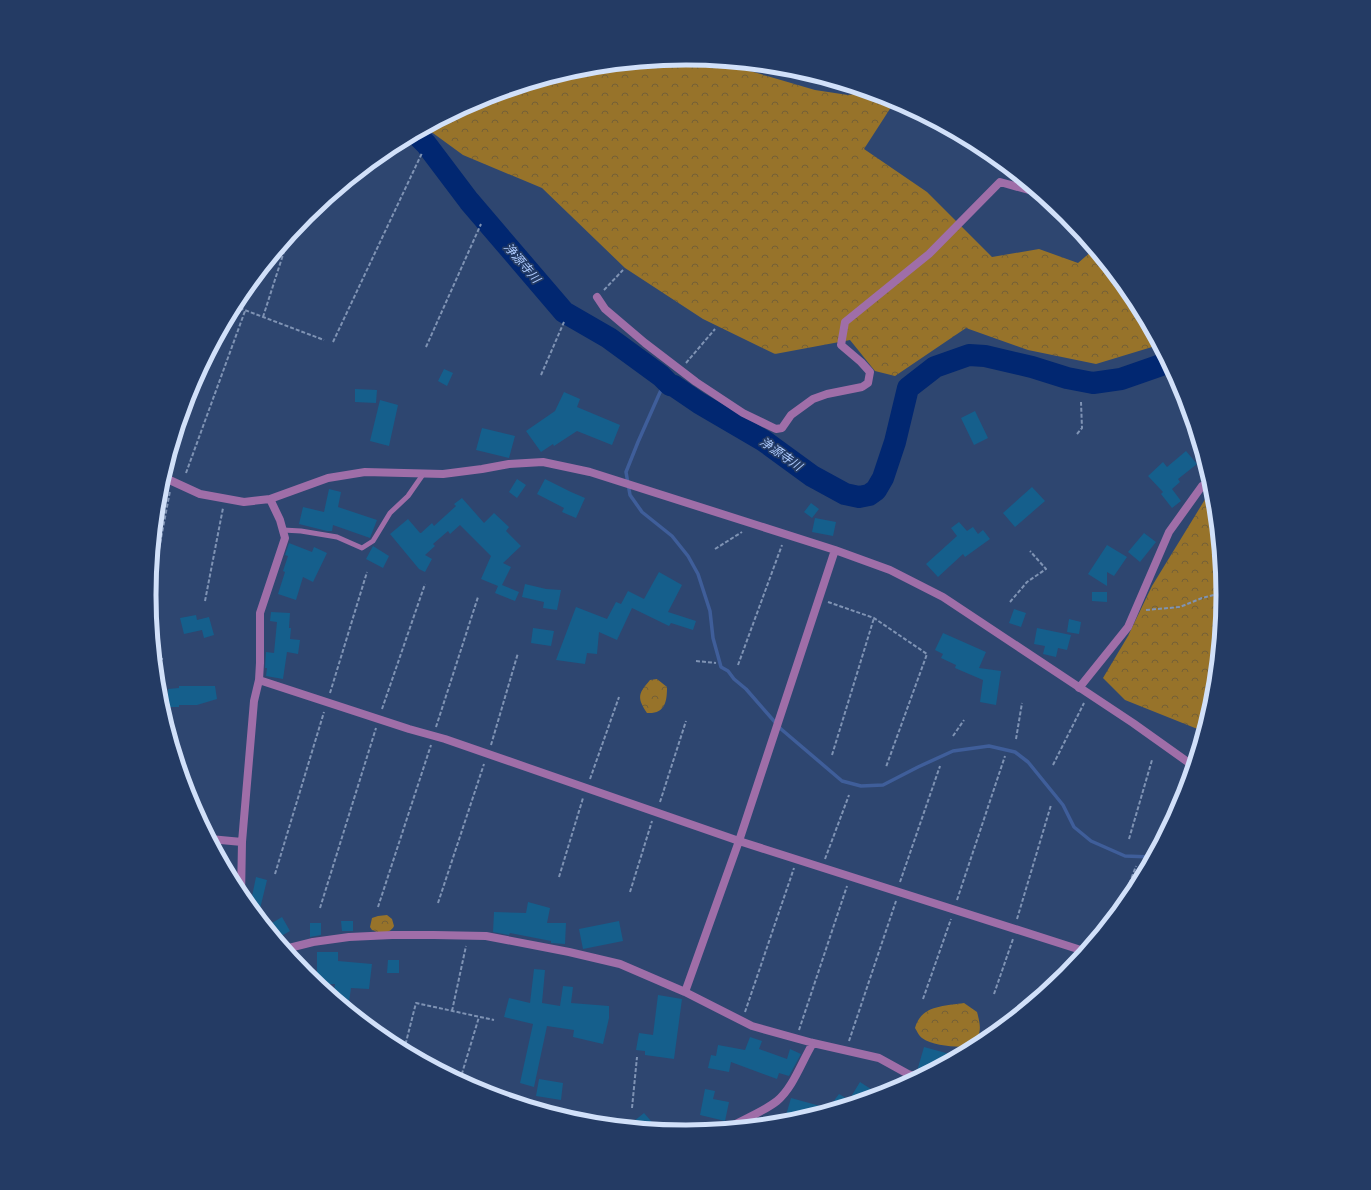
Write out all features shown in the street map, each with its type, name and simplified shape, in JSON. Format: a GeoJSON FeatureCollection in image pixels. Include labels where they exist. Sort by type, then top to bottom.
{"type":"FeatureCollection","features":[{"type":"Feature","properties":{"kind":"street"},"geometry":{"type":"LineString","coordinates":[[597,297],[605,309],[645,343],[696,382],[743,412],[776,429],[782,428],[791,415],[813,399],[827,394],[862,387],[868,383],[870,372],[842,345],[845,322],[929,254],[1000,182],[1025,189]]}},
{"type":"Feature","properties":{"kind":"street"},"geometry":{"type":"LineString","coordinates":[[169,480],[200,494],[244,502],[270,499],[319,480],[365,472],[443,474],[508,464],[543,462],[590,472],[835,550],[890,570],[943,597],[1188,762]]}},
{"type":"Feature","properties":{"kind":"street"},"geometry":{"type":"LineString","coordinates":[[1079,688],[1128,627],[1136,612],[1169,532],[1203,485]]}},
{"type":"Feature","properties":{"kind":"street"},"geometry":{"type":"LineString","coordinates":[[241,883],[242,842],[254,701],[259,680],[260,613],[285,538],[280,520],[270,499]]}},
{"type":"Feature","properties":{"kind":"street"},"geometry":{"type":"LineString","coordinates":[[685,992],[739,841],[835,550]]}},
{"type":"Feature","properties":{"kind":"street"},"geometry":{"type":"LineString","coordinates":[[259,680],[409,729],[445,739],[739,841],[1079,949]]}},
{"type":"Feature","properties":{"kind":"street"},"geometry":{"type":"LineString","coordinates":[[216,840],[242,842]]}},
{"type":"Feature","properties":{"kind":"street"},"geometry":{"type":"LineString","coordinates":[[290,948],[349,936],[486,936],[569,952],[620,964],[685,992],[752,1026],[813,1043],[879,1058],[910,1075]]}},
{"type":"Feature","properties":{"kind":"street"},"geometry":{"type":"LineString","coordinates":[[739,1122],[778,1100],[794,1080],[813,1043]]}},
{"type":"Feature","properties":{"kind":"lane"},"geometry":{"type":"LineString","coordinates":[[283,530],[301,531],[337,537],[362,548],[373,541],[390,513],[408,496],[424,473]]}},
{"type":"Feature","properties":{"kind":"path"},"geometry":{"type":"LineString","coordinates":[[333,342],[422,154]]}},
{"type":"Feature","properties":{"kind":"path"},"geometry":{"type":"LineString","coordinates":[[426,347],[481,224]]}},
{"type":"Feature","properties":{"kind":"path"},"geometry":{"type":"LineString","coordinates":[[263,317],[285,248]]}},
{"type":"Feature","properties":{"kind":"path"},"geometry":{"type":"LineString","coordinates":[[597,297],[623,270]]}},
{"type":"Feature","properties":{"kind":"path"},"geometry":{"type":"LineString","coordinates":[[240,308],[324,340]]}},
{"type":"Feature","properties":{"kind":"path"},"geometry":{"type":"LineString","coordinates":[[186,473],[245,310]]}},
{"type":"Feature","properties":{"kind":"path"},"geometry":{"type":"LineString","coordinates":[[541,375],[564,322]]}},
{"type":"Feature","properties":{"kind":"path"},"geometry":{"type":"LineString","coordinates":[[681,370],[715,329]]}},
{"type":"Feature","properties":{"kind":"path"},"geometry":{"type":"LineString","coordinates":[[1078,434],[1082,428],[1081,402]]}},
{"type":"Feature","properties":{"kind":"path"},"geometry":{"type":"LineString","coordinates":[[157,561],[171,489]]}},
{"type":"Feature","properties":{"kind":"path"},"geometry":{"type":"LineString","coordinates":[[205,601],[223,507]]}},
{"type":"Feature","properties":{"kind":"path"},"geometry":{"type":"LineString","coordinates":[[715,549],[742,532]]}},
{"type":"Feature","properties":{"kind":"path"},"geometry":{"type":"LineString","coordinates":[[738,665],[782,545]]}},
{"type":"Feature","properties":{"kind":"path"},"geometry":{"type":"LineString","coordinates":[[1010,602],[1027,582],[1046,569],[1030,551]]}},
{"type":"Feature","properties":{"kind":"path"},"geometry":{"type":"LineString","coordinates":[[330,693],[367,572]]}},
{"type":"Feature","properties":{"kind":"path"},"geometry":{"type":"LineString","coordinates":[[381,710],[425,584]]}},
{"type":"Feature","properties":{"kind":"path"},"geometry":{"type":"LineString","coordinates":[[1136,612],[1180,607],[1202,598],[1216,595]]}},
{"type":"Feature","properties":{"kind":"path"},"geometry":{"type":"LineString","coordinates":[[436,728],[478,597]]}},
{"type":"Feature","properties":{"kind":"path"},"geometry":{"type":"LineString","coordinates":[[826,601],[874,618],[927,654],[886,766]]}},
{"type":"Feature","properties":{"kind":"path"},"geometry":{"type":"LineString","coordinates":[[832,754],[874,618]]}},
{"type":"Feature","properties":{"kind":"path"},"geometry":{"type":"LineString","coordinates":[[491,746],[518,653]]}},
{"type":"Feature","properties":{"kind":"path"},"geometry":{"type":"LineString","coordinates":[[696,661],[716,663]]}},
{"type":"Feature","properties":{"kind":"path"},"geometry":{"type":"LineString","coordinates":[[590,779],[619,697]]}},
{"type":"Feature","properties":{"kind":"path"},"geometry":{"type":"LineString","coordinates":[[1016,739],[1022,703]]}},
{"type":"Feature","properties":{"kind":"path"},"geometry":{"type":"LineString","coordinates":[[1054,765],[1084,703]]}},
{"type":"Feature","properties":{"kind":"path"},"geometry":{"type":"LineString","coordinates":[[276,874],[324,712]]}},
{"type":"Feature","properties":{"kind":"path"},"geometry":{"type":"LineString","coordinates":[[953,736],[964,720]]}},
{"type":"Feature","properties":{"kind":"path"},"geometry":{"type":"LineString","coordinates":[[660,802],[686,721]]}},
{"type":"Feature","properties":{"kind":"path"},"geometry":{"type":"LineString","coordinates":[[320,908],[376,728]]}},
{"type":"Feature","properties":{"kind":"path"},"geometry":{"type":"LineString","coordinates":[[378,907],[431,745]]}},
{"type":"Feature","properties":{"kind":"path"},"geometry":{"type":"LineString","coordinates":[[957,901],[1005,756]]}},
{"type":"Feature","properties":{"kind":"path"},"geometry":{"type":"LineString","coordinates":[[1129,839],[1152,760]]}},
{"type":"Feature","properties":{"kind":"path"},"geometry":{"type":"LineString","coordinates":[[438,903],[484,763]]}},
{"type":"Feature","properties":{"kind":"path"},"geometry":{"type":"LineString","coordinates":[[899,883],[940,766]]}},
{"type":"Feature","properties":{"kind":"path"},"geometry":{"type":"LineString","coordinates":[[559,877],[583,796]]}},
{"type":"Feature","properties":{"kind":"path"},"geometry":{"type":"LineString","coordinates":[[824,860],[848,796]]}},
{"type":"Feature","properties":{"kind":"path"},"geometry":{"type":"LineString","coordinates":[[1017,920],[1051,805]]}},
{"type":"Feature","properties":{"kind":"path"},"geometry":{"type":"LineString","coordinates":[[630,892],[652,820]]}},
{"type":"Feature","properties":{"kind":"path"},"geometry":{"type":"LineString","coordinates":[[1129,883],[1136,866]]}},
{"type":"Feature","properties":{"kind":"path"},"geometry":{"type":"LineString","coordinates":[[744,1015],[794,867]]}},
{"type":"Feature","properties":{"kind":"path"},"geometry":{"type":"LineString","coordinates":[[799,1031],[848,884]]}},
{"type":"Feature","properties":{"kind":"path"},"geometry":{"type":"LineString","coordinates":[[848,1042],[897,900]]}},
{"type":"Feature","properties":{"kind":"path"},"geometry":{"type":"LineString","coordinates":[[923,999],[951,917]]}},
{"type":"Feature","properties":{"kind":"path"},"geometry":{"type":"LineString","coordinates":[[994,994],[1013,937]]}},
{"type":"Feature","properties":{"kind":"path"},"geometry":{"type":"LineString","coordinates":[[452,1011],[467,942]]}},
{"type":"Feature","properties":{"kind":"path"},"geometry":{"type":"LineString","coordinates":[[405,1045],[416,1003],[494,1020]]}},
{"type":"Feature","properties":{"kind":"path"},"geometry":{"type":"LineString","coordinates":[[462,1075],[479,1017]]}},
{"type":"Feature","properties":{"kind":"path"},"geometry":{"type":"LineString","coordinates":[[632,1108],[637,1057]]}},
{"type":"Feature","properties":{"kind":"green space"},"geometry":{"type":"Polygon","coordinates":[[[651,66],[720,66],[750,69],[750,71],[815,90],[848,95],[858,94],[891,107],[864,149],[927,192],[992,257],[1039,249],[1078,263],[1090,253],[1106,272],[1126,301],[1153,346],[1096,364],[1028,350],[966,328],[895,376],[875,371],[850,340],[775,354],[703,319],[625,268],[542,188],[463,155],[430,131],[483,105],[515,93],[582,75],[651,66]]]}},
{"type":"Feature","properties":{"kind":"green space"},"geometry":{"type":"Polygon","coordinates":[[[1206,498],[1211,526],[1216,595],[1211,664],[1198,729],[1125,700],[1103,678],[1128,636],[1152,586],[1206,498]]]}},
{"type":"Feature","properties":{"kind":"green space"},"geometry":{"type":"Polygon","coordinates":[[[657,679],[667,687],[664,706],[658,711],[647,713],[641,703],[640,695],[643,688],[650,680],[657,679]]]}},
{"type":"Feature","properties":{"kind":"green space"},"geometry":{"type":"Polygon","coordinates":[[[387,915],[392,919],[394,926],[390,931],[378,932],[372,930],[370,927],[372,918],[387,915]]]}},
{"type":"Feature","properties":{"kind":"green space"},"geometry":{"type":"Polygon","coordinates":[[[964,1003],[977,1012],[980,1030],[978,1037],[960,1047],[939,1045],[922,1038],[915,1028],[918,1020],[928,1011],[942,1006],[964,1003]]]}},
{"type":"Feature","properties":{"kind":"building"},"geometry":{"type":"Polygon","coordinates":[[[444,369],[453,373],[447,386],[438,381],[444,369]]]}},
{"type":"Feature","properties":{"kind":"building"},"geometry":{"type":"Polygon","coordinates":[[[355,389],[377,390],[376,403],[355,402],[355,389]]]}},
{"type":"Feature","properties":{"kind":"building"},"geometry":{"type":"Polygon","coordinates":[[[564,392],[580,399],[577,407],[620,425],[612,445],[577,431],[554,446],[553,444],[541,452],[526,431],[555,411],[564,392]]]}},
{"type":"Feature","properties":{"kind":"building"},"geometry":{"type":"Polygon","coordinates":[[[380,400],[398,405],[389,446],[370,441],[380,400]]]}},
{"type":"Feature","properties":{"kind":"building"},"geometry":{"type":"Polygon","coordinates":[[[975,411],[988,438],[974,445],[961,418],[975,411]]]}},
{"type":"Feature","properties":{"kind":"building"},"geometry":{"type":"Polygon","coordinates":[[[482,428],[515,436],[509,458],[476,450],[482,428]]]}},
{"type":"Feature","properties":{"kind":"building"},"geometry":{"type":"Polygon","coordinates":[[[1186,451],[1197,464],[1178,479],[1180,482],[1172,489],[1181,501],[1172,508],[1161,494],[1163,492],[1148,476],[1163,462],[1167,467],[1186,451]]]}},
{"type":"Feature","properties":{"kind":"building"},"geometry":{"type":"Polygon","coordinates":[[[517,479],[526,485],[517,498],[509,492],[517,479]]]}},
{"type":"Feature","properties":{"kind":"building"},"geometry":{"type":"Polygon","coordinates":[[[545,479],[585,498],[576,518],[562,512],[564,508],[537,494],[545,479]]]}},
{"type":"Feature","properties":{"kind":"building"},"geometry":{"type":"Polygon","coordinates":[[[1032,487],[1045,501],[1015,527],[1003,513],[1032,487]]]}},
{"type":"Feature","properties":{"kind":"building"},"geometry":{"type":"Polygon","coordinates":[[[329,489],[341,492],[338,507],[377,520],[370,538],[333,525],[332,531],[327,531],[299,524],[303,507],[324,512],[329,489]]]}},
{"type":"Feature","properties":{"kind":"building"},"geometry":{"type":"Polygon","coordinates":[[[462,498],[484,523],[494,513],[509,527],[506,531],[521,546],[503,563],[511,567],[502,585],[519,592],[515,601],[495,593],[498,586],[481,579],[491,556],[460,525],[450,534],[448,531],[433,544],[435,546],[425,555],[432,559],[425,572],[419,569],[390,534],[408,519],[421,533],[432,523],[434,526],[456,506],[454,504],[462,498]]]}},
{"type":"Feature","properties":{"kind":"building"},"geometry":{"type":"Polygon","coordinates":[[[811,503],[819,509],[812,518],[804,512],[811,503]]]}},
{"type":"Feature","properties":{"kind":"building"},"geometry":{"type":"Polygon","coordinates":[[[815,518],[836,522],[833,536],[812,532],[815,518]]]}},
{"type":"Feature","properties":{"kind":"building"},"geometry":{"type":"Polygon","coordinates":[[[959,522],[967,531],[973,527],[978,534],[983,530],[990,539],[965,557],[963,554],[938,577],[926,564],[957,536],[951,528],[959,522]]]}},
{"type":"Feature","properties":{"kind":"building"},"geometry":{"type":"Polygon","coordinates":[[[1144,533],[1156,542],[1140,562],[1128,552],[1144,533]]]}},
{"type":"Feature","properties":{"kind":"building"},"geometry":{"type":"Polygon","coordinates":[[[289,543],[312,552],[314,547],[327,553],[313,582],[303,577],[296,600],[278,594],[285,572],[283,571],[288,556],[285,555],[289,543]]]}},
{"type":"Feature","properties":{"kind":"building"},"geometry":{"type":"Polygon","coordinates":[[[1107,545],[1127,557],[1114,576],[1107,572],[1107,586],[1088,574],[1107,545]]]}},
{"type":"Feature","properties":{"kind":"building"},"geometry":{"type":"Polygon","coordinates":[[[373,546],[389,556],[383,568],[366,559],[373,546]]]}},
{"type":"Feature","properties":{"kind":"building"},"geometry":{"type":"Polygon","coordinates":[[[659,572],[682,585],[668,612],[696,621],[693,630],[671,623],[669,626],[632,608],[617,640],[599,632],[597,654],[587,653],[585,664],[556,660],[576,607],[607,619],[616,602],[621,604],[628,591],[644,599],[659,572]]]}},
{"type":"Feature","properties":{"kind":"building"},"geometry":{"type":"Polygon","coordinates":[[[525,584],[546,589],[561,590],[557,610],[543,608],[544,602],[522,597],[525,584]]]}},
{"type":"Feature","properties":{"kind":"building"},"geometry":{"type":"Polygon","coordinates":[[[1092,592],[1107,592],[1107,602],[1092,601],[1092,592]]]}},
{"type":"Feature","properties":{"kind":"building"},"geometry":{"type":"Polygon","coordinates":[[[1014,609],[1026,613],[1021,627],[1009,623],[1014,609]]]}},
{"type":"Feature","properties":{"kind":"building"},"geometry":{"type":"Polygon","coordinates":[[[271,612],[290,613],[290,639],[300,640],[298,654],[287,652],[283,679],[266,676],[266,652],[274,653],[277,622],[270,621],[271,612]]]}},
{"type":"Feature","properties":{"kind":"building"},"geometry":{"type":"Polygon","coordinates":[[[196,615],[197,620],[209,617],[214,635],[204,638],[202,630],[184,634],[180,618],[196,615]]]}},
{"type":"Feature","properties":{"kind":"building"},"geometry":{"type":"Polygon","coordinates":[[[1069,619],[1081,622],[1079,634],[1067,632],[1069,619]]]}},
{"type":"Feature","properties":{"kind":"building"},"geometry":{"type":"Polygon","coordinates":[[[533,628],[554,631],[551,646],[531,643],[533,628]]]}},
{"type":"Feature","properties":{"kind":"building"},"geometry":{"type":"Polygon","coordinates":[[[1037,628],[1071,635],[1067,650],[1058,648],[1056,657],[1043,654],[1045,646],[1034,644],[1037,628]]]}},
{"type":"Feature","properties":{"kind":"building"},"geometry":{"type":"Polygon","coordinates":[[[943,633],[986,652],[979,668],[1001,671],[996,705],[980,702],[983,680],[955,668],[956,665],[941,658],[943,654],[935,650],[943,633]]]}},
{"type":"Feature","properties":{"kind":"building"},"geometry":{"type":"Polygon","coordinates":[[[179,686],[215,686],[217,699],[197,705],[179,705],[179,707],[168,707],[168,689],[179,688],[179,686]]]}},
{"type":"Feature","properties":{"kind":"building"},"geometry":{"type":"Polygon","coordinates":[[[256,877],[267,880],[260,910],[252,898],[256,877]]]}},
{"type":"Feature","properties":{"kind":"building"},"geometry":{"type":"Polygon","coordinates":[[[528,902],[550,908],[547,923],[566,923],[565,944],[551,943],[551,941],[510,933],[509,935],[493,932],[494,912],[526,913],[528,902]]]}},
{"type":"Feature","properties":{"kind":"building"},"geometry":{"type":"Polygon","coordinates":[[[282,917],[290,931],[281,936],[270,924],[282,917]]]}},
{"type":"Feature","properties":{"kind":"building"},"geometry":{"type":"Polygon","coordinates":[[[341,921],[353,921],[353,931],[342,931],[341,921]]]}},
{"type":"Feature","properties":{"kind":"building"},"geometry":{"type":"Polygon","coordinates":[[[619,921],[623,941],[583,949],[579,929],[619,921]]]}},
{"type":"Feature","properties":{"kind":"building"},"geometry":{"type":"Polygon","coordinates":[[[310,923],[321,923],[321,935],[310,937],[310,923]]]}},
{"type":"Feature","properties":{"kind":"building"},"geometry":{"type":"Polygon","coordinates":[[[317,952],[338,952],[338,961],[372,964],[369,989],[351,988],[349,1003],[334,991],[335,984],[326,984],[317,976],[317,952]]]}},
{"type":"Feature","properties":{"kind":"building"},"geometry":{"type":"Polygon","coordinates":[[[388,960],[399,960],[399,973],[387,973],[388,960]]]}},
{"type":"Feature","properties":{"kind":"building"},"geometry":{"type":"Polygon","coordinates":[[[534,969],[545,970],[542,1003],[560,1006],[563,986],[573,987],[571,1003],[609,1006],[609,1018],[603,1044],[573,1037],[574,1030],[547,1026],[534,1087],[520,1083],[533,1024],[504,1017],[509,998],[530,1003],[534,969]]]}},
{"type":"Feature","properties":{"kind":"building"},"geometry":{"type":"Polygon","coordinates":[[[658,995],[682,999],[674,1059],[645,1055],[645,1051],[636,1050],[639,1033],[653,1035],[658,995]]]}},
{"type":"Feature","properties":{"kind":"building"},"geometry":{"type":"Polygon","coordinates":[[[750,1037],[762,1041],[759,1049],[787,1059],[790,1049],[801,1054],[789,1076],[779,1073],[777,1079],[731,1062],[729,1072],[708,1068],[711,1055],[716,1056],[718,1045],[745,1050],[750,1037]]]}},
{"type":"Feature","properties":{"kind":"building"},"geometry":{"type":"Polygon","coordinates":[[[924,1047],[950,1054],[920,1070],[917,1071],[924,1047]]]}},
{"type":"Feature","properties":{"kind":"building"},"geometry":{"type":"Polygon","coordinates":[[[539,1079],[563,1083],[561,1100],[536,1096],[539,1079]]]}},
{"type":"Feature","properties":{"kind":"building"},"geometry":{"type":"Polygon","coordinates":[[[860,1082],[873,1091],[856,1097],[850,1099],[860,1082]]]}},
{"type":"Feature","properties":{"kind":"building"},"geometry":{"type":"Polygon","coordinates":[[[705,1089],[715,1091],[713,1099],[729,1102],[725,1121],[700,1115],[705,1089]]]}},
{"type":"Feature","properties":{"kind":"building"},"geometry":{"type":"Polygon","coordinates":[[[839,1094],[848,1099],[835,1103],[833,1102],[839,1094]]]}},
{"type":"Feature","properties":{"kind":"building"},"geometry":{"type":"Polygon","coordinates":[[[791,1098],[823,1107],[789,1115],[786,1115],[791,1098]]]}},
{"type":"Feature","properties":{"kind":"building"},"geometry":{"type":"Polygon","coordinates":[[[644,1113],[654,1124],[651,1124],[633,1122],[644,1113]]]}},
{"type":"Feature","properties":{"kind":"waterway","name":"浄源寺川"},"geometry":{"type":"LineString","coordinates":[[419,137],[469,201],[564,312],[609,338],[661,376],[670,385],[764,441],[812,476],[845,494],[859,497],[869,495],[876,490],[883,478],[895,442],[908,388],[935,367],[969,355],[985,356],[1032,367],[1067,378],[1093,383],[1121,379],[1163,365]]}},
{"type":"Feature","properties":{"kind":"waterway"},"geometry":{"type":"LineString","coordinates":[[665,381],[626,472],[630,495],[642,512],[672,536],[688,556],[698,574],[710,611],[713,638],[721,667],[728,671],[734,679],[746,689],[781,729],[842,781],[861,786],[883,785],[953,751],[989,746],[1015,752],[1028,762],[1063,805],[1074,827],[1091,841],[1125,856],[1146,857]]}}]}
